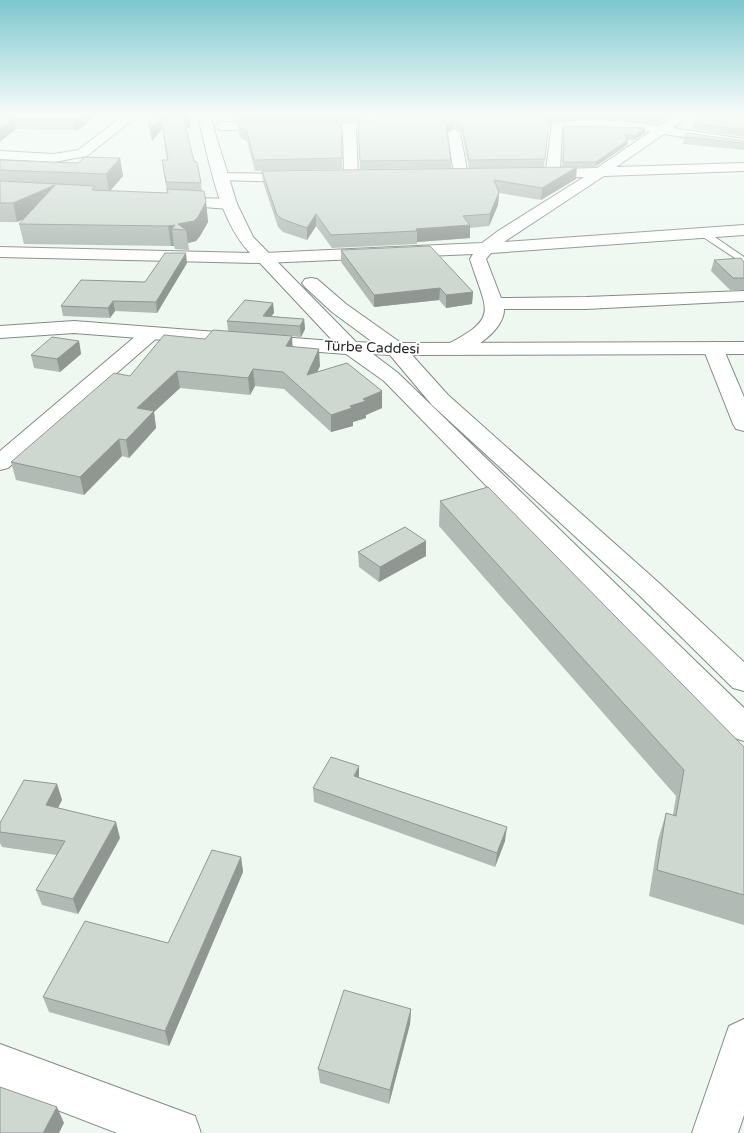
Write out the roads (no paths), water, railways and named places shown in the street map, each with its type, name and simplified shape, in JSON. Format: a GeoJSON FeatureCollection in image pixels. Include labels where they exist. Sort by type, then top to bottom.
{"type":"FeatureCollection","features":[{"type":"Feature","properties":{"kind":"street"},"geometry":{"type":"LineString","coordinates":[[226,166],[229,178],[229,204],[246,239],[396,349],[440,400],[649,589],[744,680]]}},
{"type":"Feature","properties":{"kind":"street"},"geometry":{"type":"LineString","coordinates":[[335,177],[356,176],[355,166]]}},
{"type":"Feature","properties":{"kind":"street"},"geometry":{"type":"LineString","coordinates":[[456,166],[456,175],[479,175]]}},
{"type":"Feature","properties":{"kind":"street"},"geometry":{"type":"LineString","coordinates":[[553,174],[554,166]]}},
{"type":"Feature","properties":{"kind":"street"},"geometry":{"type":"LineString","coordinates":[[453,349],[473,340],[487,330],[496,317],[495,304],[484,281],[478,258],[486,248],[504,234],[609,166]]}},
{"type":"Feature","properties":{"kind":"street"},"geometry":{"type":"LineString","coordinates":[[525,174],[744,167]]}},
{"type":"Feature","properties":{"kind":"street"},"geometry":{"type":"LineString","coordinates":[[229,178],[317,177]]}},
{"type":"Feature","properties":{"kind":"street"},"geometry":{"type":"LineString","coordinates":[[229,178],[274,258],[351,348],[392,376],[744,728]]}},
{"type":"Feature","properties":{"kind":"street"},"geometry":{"type":"LineString","coordinates":[[159,201],[229,204]]}},
{"type":"Feature","properties":{"kind":"street"},"geometry":{"type":"LineString","coordinates":[[0,252],[274,258],[486,248],[744,230]]}},
{"type":"Feature","properties":{"kind":"street"},"geometry":{"type":"LineString","coordinates":[[495,304],[744,296]]}},
{"type":"Feature","properties":{"kind":"street"},"geometry":{"type":"LineString","coordinates":[[0,324],[74,327]]}},
{"type":"Feature","properties":{"kind":"street","name":"Türbe Caddesi"},"geometry":{"type":"LineString","coordinates":[[0,332],[74,327],[351,348],[396,349],[744,348]]}},
{"type":"Feature","properties":{"kind":"street"},"geometry":{"type":"LineString","coordinates":[[0,463],[150,333]]}},
{"type":"Feature","properties":{"kind":"street"},"geometry":{"type":"LineString","coordinates":[[713,348],[744,424]]}},
{"type":"Feature","properties":{"kind":"street"},"geometry":{"type":"LineString","coordinates":[[715,1133],[744,1041]]}},
{"type":"Feature","properties":{"kind":"street"},"geometry":{"type":"LineString","coordinates":[[0,1066],[178,1133]]}},
{"type":"Feature","properties":{"kind":"lane"},"geometry":{"type":"LineString","coordinates":[[703,233],[744,261]]}}]}
